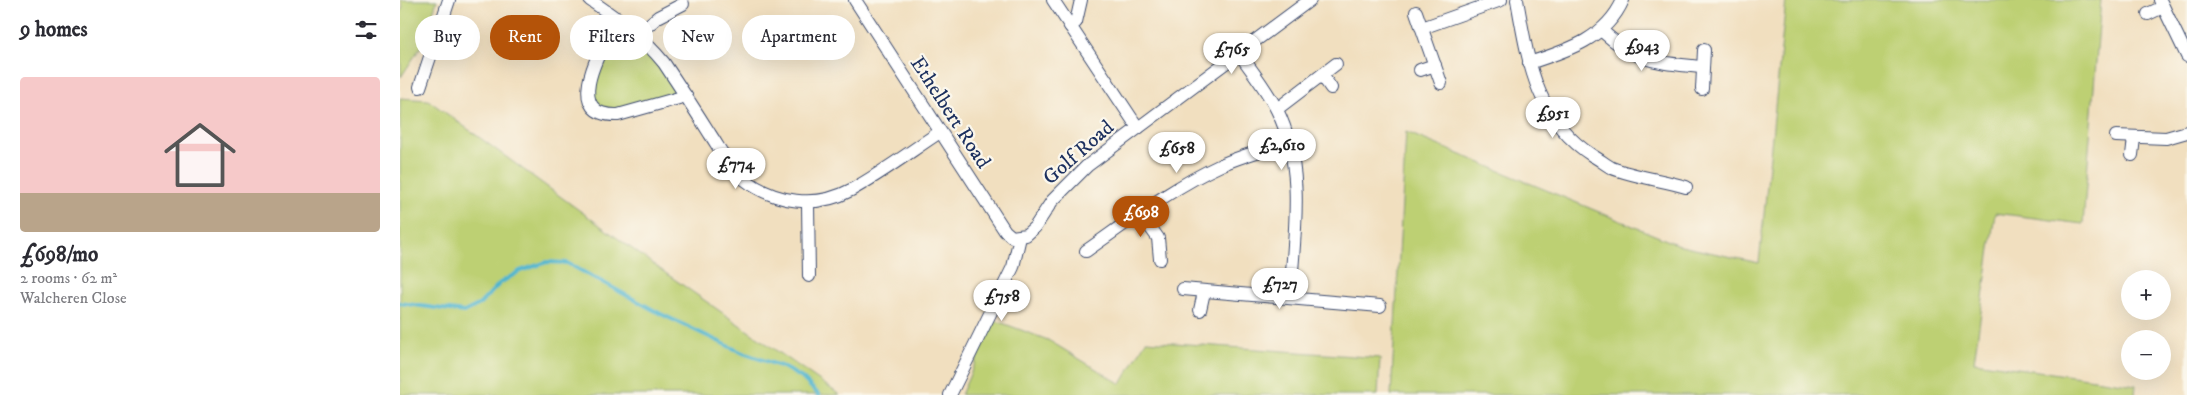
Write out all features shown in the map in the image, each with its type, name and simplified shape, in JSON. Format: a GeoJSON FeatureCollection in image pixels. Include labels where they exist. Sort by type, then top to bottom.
{"type":"FeatureCollection","features":[{"type":"Feature","properties":{"kind":"street"},"geometry":{"type":"LineString","coordinates":[[420,87],[449,0]]}},
{"type":"Feature","properties":{"kind":"street"},"geometry":{"type":"LineString","coordinates":[[590,0],[612,15]]}},
{"type":"Feature","properties":{"kind":"street","name":"Ethelbert Road"},"geometry":{"type":"LineString","coordinates":[[855,0],[1005,231],[1012,237],[1020,238]]}},
{"type":"Feature","properties":{"kind":"street"},"geometry":{"type":"LineString","coordinates":[[1053,0],[1138,128]]}},
{"type":"Feature","properties":{"kind":"street"},"geometry":{"type":"LineString","coordinates":[[1070,26],[1076,22],[1081,0]]}},
{"type":"Feature","properties":{"kind":"street","name":"Golf Road"},"geometry":{"type":"LineString","coordinates":[[1020,238],[1035,227],[1052,201],[1088,166],[1310,0]]}},
{"type":"Feature","properties":{"kind":"street"},"geometry":{"type":"LineString","coordinates":[[1422,28],[1501,0]]}},
{"type":"Feature","properties":{"kind":"street"},"geometry":{"type":"LineString","coordinates":[[1517,0],[1529,64],[1539,94],[1556,121],[1580,147],[1612,168],[1686,187]]}},
{"type":"Feature","properties":{"kind":"street"},"geometry":{"type":"LineString","coordinates":[[1529,64],[1581,44],[1602,31],[1618,12],[1623,0]]}},
{"type":"Feature","properties":{"kind":"street"},"geometry":{"type":"LineString","coordinates":[[2148,14],[2162,3],[2187,56]]}},
{"type":"Feature","properties":{"kind":"street"},"geometry":{"type":"LineString","coordinates":[[653,21],[683,4]]}},
{"type":"Feature","properties":{"kind":"street"},"geometry":{"type":"LineString","coordinates":[[1416,12],[1441,83]]}},
{"type":"Feature","properties":{"kind":"street"},"geometry":{"type":"LineString","coordinates":[[1602,31],[1626,51],[1645,59],[1702,67]]}},
{"type":"Feature","properties":{"kind":"street"},"geometry":{"type":"LineString","coordinates":[[1702,89],[1704,50]]}},
{"type":"Feature","properties":{"kind":"street"},"geometry":{"type":"LineString","coordinates":[[653,51],[664,63],[729,163],[744,178],[760,189],[783,198],[808,203],[828,200],[850,191],[940,132]]}},
{"type":"Feature","properties":{"kind":"street"},"geometry":{"type":"LineString","coordinates":[[1239,53],[1277,109],[1290,142],[1296,174],[1290,297]]}},
{"type":"Feature","properties":{"kind":"street"},"geometry":{"type":"LineString","coordinates":[[596,60],[591,70],[588,92],[594,107],[609,116],[686,96]]}},
{"type":"Feature","properties":{"kind":"street"},"geometry":{"type":"LineString","coordinates":[[1277,109],[1336,64]]}},
{"type":"Feature","properties":{"kind":"street"},"geometry":{"type":"LineString","coordinates":[[1420,70],[1435,65]]}},
{"type":"Feature","properties":{"kind":"street"},"geometry":{"type":"LineString","coordinates":[[1322,75],[1331,88]]}},
{"type":"Feature","properties":{"kind":"street"},"geometry":{"type":"LineString","coordinates":[[2116,136],[2166,138],[2187,132]]}},
{"type":"Feature","properties":{"kind":"street"},"geometry":{"type":"LineString","coordinates":[[2132,155],[2134,138]]}},
{"type":"Feature","properties":{"kind":"street"},"geometry":{"type":"LineString","coordinates":[[1086,251],[1140,213],[1223,164],[1290,142]]}},
{"type":"Feature","properties":{"kind":"street"},"geometry":{"type":"LineString","coordinates":[[808,203],[809,276]]}},
{"type":"Feature","properties":{"kind":"street"},"geometry":{"type":"LineString","coordinates":[[1140,213],[1158,238],[1160,259]]}},
{"type":"Feature","properties":{"kind":"street"},"geometry":{"type":"LineString","coordinates":[[950,395],[1013,267],[1020,238]]}},
{"type":"Feature","properties":{"kind":"street"},"geometry":{"type":"LineString","coordinates":[[1183,289],[1380,306]]}},
{"type":"Feature","properties":{"kind":"street"},"geometry":{"type":"LineString","coordinates":[[1200,310],[1204,292]]}},
{"type":"Feature","properties":{"kind":"green space"},"geometry":{"type":"Polygon","coordinates":[[[400,0],[437,0],[432,15],[415,15],[415,56],[401,77],[400,13],[403,7],[400,0]]]}},
{"type":"Feature","properties":{"kind":"green space"},"geometry":{"type":"Polygon","coordinates":[[[1786,0],[2101,0],[2083,224],[1995,213],[1974,362],[2136,385],[2135,395],[1391,395],[1406,132],[1681,246],[1759,263],[1786,0]]]}},
{"type":"Feature","properties":{"kind":"green space"},"geometry":{"type":"Polygon","coordinates":[[[653,59],[686,96],[601,112],[588,82],[598,60],[653,59]]]}},
{"type":"Feature","properties":{"kind":"green space"},"geometry":{"type":"Polygon","coordinates":[[[400,98],[428,100],[664,272],[840,395],[400,395],[400,98]]]}},
{"type":"Feature","properties":{"kind":"green space"},"geometry":{"type":"Polygon","coordinates":[[[994,320],[1048,340],[1121,384],[1146,341],[1380,358],[1378,395],[961,395],[994,320]]]}},
{"type":"Feature","properties":{"kind":"waterway"},"geometry":{"type":"LineString","coordinates":[[400,303],[464,312],[480,304],[500,283],[520,271],[547,262],[567,263],[661,314],[743,353],[783,367],[802,378],[819,395]]}}]}
